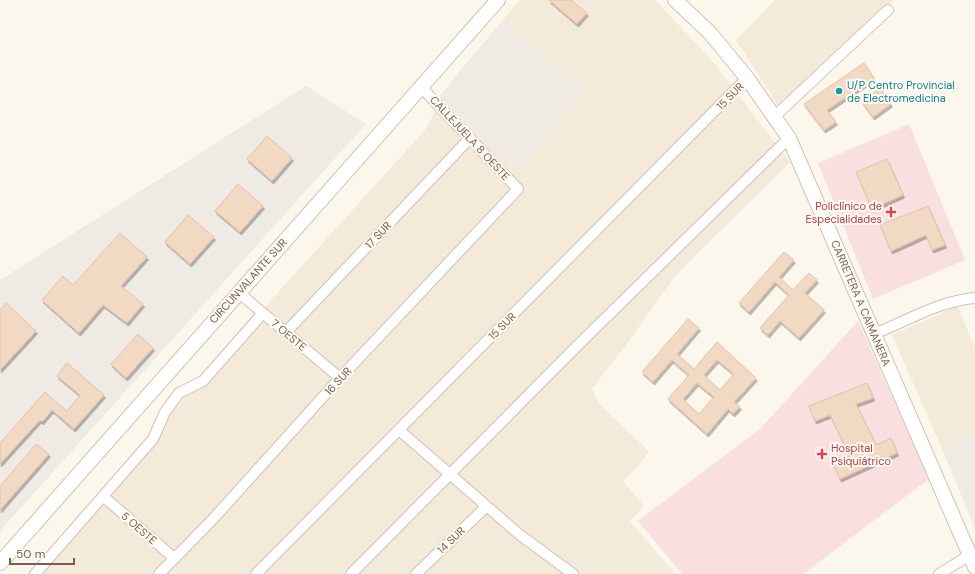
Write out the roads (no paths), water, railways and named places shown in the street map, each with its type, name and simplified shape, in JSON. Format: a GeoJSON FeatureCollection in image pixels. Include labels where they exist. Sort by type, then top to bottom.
{"type":"FeatureCollection","features":[{"type":"Feature","properties":{"kind":"main road","name":"CIRCUNVALANTE SUR"},"geometry":{"type":"LineString","coordinates":[[0,563],[238,292],[498,0]]}},
{"type":"Feature","properties":{"kind":"main road","name":"CARRETERA A CAIMANERA"},"geometry":{"type":"LineString","coordinates":[[675,0],[710,33],[747,78],[789,138],[972,561]]}},
{"type":"Feature","properties":{"kind":"street"},"geometry":{"type":"LineString","coordinates":[[774,117],[888,10]]}},
{"type":"Feature","properties":{"kind":"street","name":"15 SUR"},"geometry":{"type":"LineString","coordinates":[[256,574],[747,78]]}},
{"type":"Feature","properties":{"kind":"street","name":"CALLEJUELA 8 OESTE"},"geometry":{"type":"LineString","coordinates":[[421,86],[518,189]]}},
{"type":"Feature","properties":{"kind":"street","name":"17 SUR"},"geometry":{"type":"LineString","coordinates":[[286,332],[470,138]]}},
{"type":"Feature","properties":{"kind":"street"},"geometry":{"type":"LineString","coordinates":[[351,574],[576,347],[789,138]]}},
{"type":"Feature","properties":{"kind":"street","name":"16 SUR"},"geometry":{"type":"LineString","coordinates":[[160,574],[213,519],[340,378],[518,189]]}},
{"type":"Feature","properties":{"kind":"street","name":"7 OESTE"},"geometry":{"type":"LineString","coordinates":[[238,292],[340,378]]}},
{"type":"Feature","properties":{"kind":"street"},"geometry":{"type":"LineString","coordinates":[[874,334],[938,307],[965,299],[975,298]]}},
{"type":"Feature","properties":{"kind":"street"},"geometry":{"type":"LineString","coordinates":[[34,574],[104,497],[153,440],[165,412],[179,393],[203,382],[263,313]]}},
{"type":"Feature","properties":{"kind":"street"},"geometry":{"type":"LineString","coordinates":[[399,430],[486,507],[520,535],[573,574]]}},
{"type":"Feature","properties":{"kind":"street","name":"5 OESTE"},"geometry":{"type":"LineString","coordinates":[[104,497],[174,558]]}},
{"type":"Feature","properties":{"kind":"street","name":"14 SUR"},"geometry":{"type":"LineString","coordinates":[[416,574],[486,507]]}},
{"type":"Feature","properties":{"kind":"street"},"geometry":{"type":"LineString","coordinates":[[939,574],[972,561]]}},
{"type":"Feature","properties":{"kind":"place","name":"U/P Centro Provincial de Electromedicina"},"geometry":{"type":"Point","coordinates":[839,91]}},
{"type":"Feature","properties":{"kind":"place","name":"Policlínico de Especialidades"},"geometry":{"type":"Point","coordinates":[891,212]}},
{"type":"Feature","properties":{"kind":"place","name":"Hospital Psiquiátrico"},"geometry":{"type":"Point","coordinates":[822,454]}}]}
